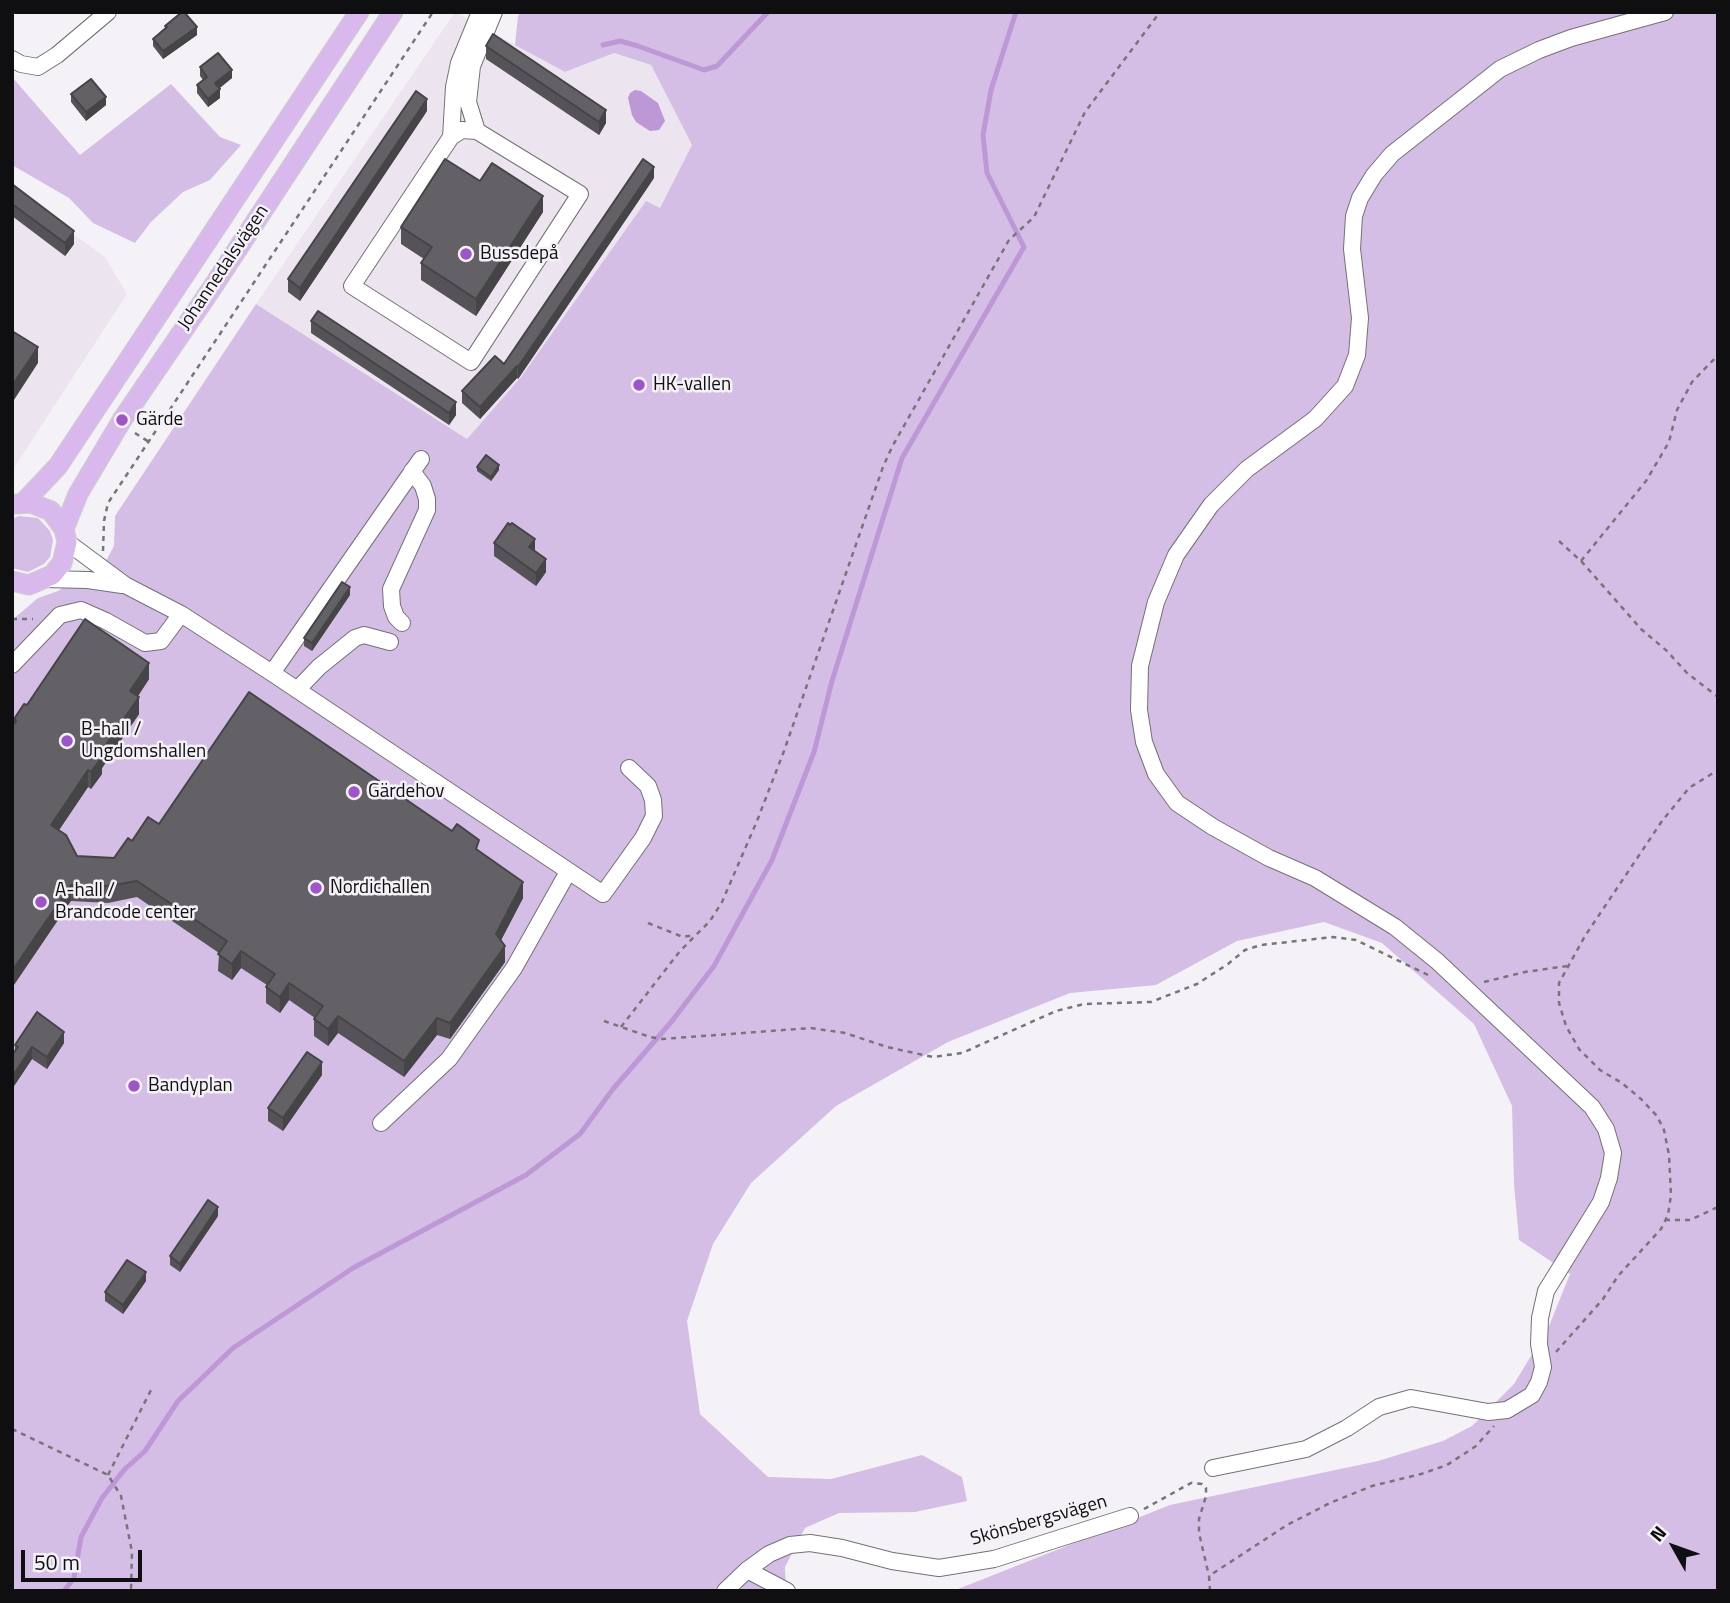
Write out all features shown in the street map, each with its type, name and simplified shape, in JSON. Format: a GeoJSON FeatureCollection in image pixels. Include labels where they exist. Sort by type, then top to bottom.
{"type":"FeatureCollection","features":[{"type":"Feature","properties":{"kind":"main road","name":"Johannedalsvägen"},"geometry":{"type":"LineString","coordinates":[[18,504],[58,466],[359,12]]}},
{"type":"Feature","properties":{"kind":"main road","name":"Johannedalsvägen"},"geometry":{"type":"LineString","coordinates":[[29,582],[62,563],[66,535],[78,494],[122,420],[393,12]]}},
{"type":"Feature","properties":{"kind":"main road"},"geometry":{"type":"LineString","coordinates":[[18,504],[45,507],[58,518],[66,535]]}},
{"type":"Feature","properties":{"kind":"main road"},"geometry":{"type":"LineString","coordinates":[[12,599],[29,582]]}},
{"type":"Feature","properties":{"kind":"street"},"geometry":{"type":"LineString","coordinates":[[12,60],[38,66],[57,55],[108,12]]}},
{"type":"Feature","properties":{"kind":"street"},"geometry":{"type":"LineString","coordinates":[[450,137],[459,63],[480,12]]}},
{"type":"Feature","properties":{"kind":"street"},"geometry":{"type":"LineString","coordinates":[[477,131],[468,102],[472,66],[494,12]]}},
{"type":"Feature","properties":{"kind":"street"},"geometry":{"type":"LineString","coordinates":[[1213,1468],[1306,1449],[1347,1428],[1379,1407],[1411,1398],[1488,1412],[1507,1410],[1532,1395],[1543,1367],[1539,1344],[1546,1292],[1601,1202],[1613,1153],[1606,1129],[1592,1107],[1437,961],[1395,927],[1315,878],[1269,858],[1213,827],[1177,803],[1156,774],[1144,741],[1139,710],[1140,666],[1156,602],[1176,555],[1210,505],[1247,469],[1315,419],[1345,386],[1357,355],[1360,318],[1352,249],[1354,216],[1360,198],[1374,175],[1392,154],[1500,69],[1572,38],[1665,12]]}},
{"type":"Feature","properties":{"kind":"street"},"geometry":{"type":"LineString","coordinates":[[462,130],[477,131],[580,194],[471,362],[352,286],[450,137],[462,130]]}},
{"type":"Feature","properties":{"kind":"street"},"geometry":{"type":"LineString","coordinates":[[272,673],[416,465],[427,499],[426,510],[391,589],[392,606],[396,617],[402,623]]}},
{"type":"Feature","properties":{"kind":"street"},"geometry":{"type":"LineString","coordinates":[[66,535],[125,585],[181,614],[603,894],[643,838],[654,816],[653,800],[648,786],[629,768]]}},
{"type":"Feature","properties":{"kind":"street"},"geometry":{"type":"LineString","coordinates":[[29,582],[88,580],[125,585]]}},
{"type":"Feature","properties":{"kind":"street"},"geometry":{"type":"LineString","coordinates":[[12,665],[60,614],[81,610],[145,643],[162,641],[181,614]]}},
{"type":"Feature","properties":{"kind":"street"},"geometry":{"type":"LineString","coordinates":[[297,690],[319,667],[355,638],[363,635],[390,642]]}},
{"type":"Feature","properties":{"kind":"street"},"geometry":{"type":"LineString","coordinates":[[380,1123],[449,1059],[514,968],[568,872]]}},
{"type":"Feature","properties":{"kind":"street","name":"Skönsbergsvägen"},"geometry":{"type":"LineString","coordinates":[[725,1591],[769,1554],[790,1545],[810,1543],[939,1568],[994,1559],[1130,1516]]}},
{"type":"Feature","properties":{"kind":"street"},"geometry":{"type":"LineString","coordinates":[[747,1570],[787,1591]]}},
{"type":"Feature","properties":{"kind":"path"},"geometry":{"type":"LineString","coordinates":[[99,565],[104,547],[104,520],[108,503],[433,12]]}},
{"type":"Feature","properties":{"kind":"path"},"geometry":{"type":"LineString","coordinates":[[621,1027],[722,902],[762,810],[883,467],[915,404],[1009,240],[1034,217],[1085,112],[1160,12]]}},
{"type":"Feature","properties":{"kind":"path"},"geometry":{"type":"LineString","coordinates":[[1581,561],[1646,481],[1669,442],[1677,410],[1692,382],[1718,355]]}},
{"type":"Feature","properties":{"kind":"path"},"geometry":{"type":"LineString","coordinates":[[135,433],[149,442]]}},
{"type":"Feature","properties":{"kind":"path"},"geometry":{"type":"LineString","coordinates":[[1559,541],[1581,561],[1641,629],[1687,673],[1718,697]]}},
{"type":"Feature","properties":{"kind":"path"},"geometry":{"type":"LineString","coordinates":[[1543,1367],[1602,1299],[1618,1276],[1661,1229],[1671,1195],[1669,1155],[1664,1130],[1657,1116],[1622,1083],[1600,1070],[1579,1049],[1566,1026],[1559,1003],[1559,983],[1567,966],[1662,821],[1689,788],[1718,771]]}},
{"type":"Feature","properties":{"kind":"path"},"geometry":{"type":"LineString","coordinates":[[648,923],[683,937],[692,936],[702,930]]}},
{"type":"Feature","properties":{"kind":"path"},"geometry":{"type":"LineString","coordinates":[[604,1021],[650,1038],[662,1039],[811,1028],[845,1033],[887,1047],[933,1057],[962,1053],[1056,1011],[1084,1004],[1151,1002],[1197,984],[1245,950],[1261,945],[1334,937],[1356,940],[1433,976]]}},
{"type":"Feature","properties":{"kind":"path"},"geometry":{"type":"LineString","coordinates":[[1464,987],[1524,972],[1567,966]]}},
{"type":"Feature","properties":{"kind":"path"},"geometry":{"type":"LineString","coordinates":[[1665,1220],[1690,1220],[1718,1207]]}},
{"type":"Feature","properties":{"kind":"path"},"geometry":{"type":"LineString","coordinates":[[108,1475],[153,1386]]}},
{"type":"Feature","properties":{"kind":"path"},"geometry":{"type":"LineString","coordinates":[[1209,1576],[1287,1525],[1330,1503],[1372,1486],[1447,1465],[1476,1446],[1507,1410]]}},
{"type":"Feature","properties":{"kind":"path"},"geometry":{"type":"LineString","coordinates":[[12,1429],[108,1475],[121,1496],[132,1552],[131,1591]]}},
{"type":"Feature","properties":{"kind":"path"},"geometry":{"type":"LineString","coordinates":[[1130,1516],[1191,1483],[1202,1484],[1206,1488],[1206,1496],[1199,1519],[1199,1533],[1210,1591]]}},
{"type":"Feature","properties":{"kind":"shaded area"},"geometry":{"type":"Polygon","coordinates":[[[455,12],[565,72],[614,53],[651,65],[692,145],[660,208],[646,202],[521,377],[467,439],[256,304],[455,12]]]}},
{"type":"Feature","properties":{"kind":"shaded area"},"geometry":{"type":"Polygon","coordinates":[[[521,12],[1718,12],[1718,1591],[953,1591],[1170,1505],[1378,1461],[1443,1441],[1472,1426],[1514,1384],[1549,1326],[1570,1274],[1519,1240],[1512,1106],[1474,1024],[1382,943],[1324,922],[1237,941],[1156,985],[1070,993],[948,1042],[836,1106],[751,1183],[713,1244],[687,1321],[700,1414],[768,1477],[831,1479],[922,1455],[962,1477],[967,1501],[915,1512],[839,1513],[805,1528],[785,1567],[786,1591],[12,1591],[12,620],[38,598],[58,591],[107,559],[114,546],[115,516],[256,304],[467,439],[521,377],[646,201],[660,208],[692,145],[651,65],[614,53],[565,72],[515,45],[518,16],[521,12]]]}},
{"type":"Feature","properties":{"kind":"shaded area"},"geometry":{"type":"Polygon","coordinates":[[[12,77],[80,155],[171,84],[220,137],[241,145],[210,180],[183,192],[151,222],[135,243],[93,223],[69,198],[12,165],[12,77]]]}},
{"type":"Feature","properties":{"kind":"shaded area"},"geometry":{"type":"Polygon","coordinates":[[[635,90],[658,103],[665,121],[659,130],[650,131],[636,122],[628,98],[635,90]]]}},
{"type":"Feature","properties":{"kind":"shaded area"},"geometry":{"type":"Polygon","coordinates":[[[12,190],[105,257],[127,294],[12,471],[12,190]]]}},
{"type":"Feature","properties":{"kind":"shaded area"},"geometry":{"type":"Polygon","coordinates":[[[19,516],[38,518],[50,531],[53,540],[50,557],[44,564],[28,572],[12,568],[12,519],[19,516]]]}},
{"type":"Feature","properties":{"kind":"building"},"geometry":{"type":"Polygon","coordinates":[[[182,12],[197,27],[163,51],[153,39],[182,12]]]}},
{"type":"Feature","properties":{"kind":"building"},"geometry":{"type":"Polygon","coordinates":[[[493,34],[606,110],[599,122],[486,46],[493,34]]]}},
{"type":"Feature","properties":{"kind":"building"},"geometry":{"type":"Polygon","coordinates":[[[218,53],[232,70],[215,83],[220,89],[208,99],[197,85],[207,77],[200,67],[218,53]]]}},
{"type":"Feature","properties":{"kind":"building"},"geometry":{"type":"Polygon","coordinates":[[[91,79],[106,97],[86,112],[71,94],[91,79]]]}},
{"type":"Feature","properties":{"kind":"building"},"geometry":{"type":"Polygon","coordinates":[[[416,91],[427,99],[300,288],[288,279],[416,91]]]}},
{"type":"Feature","properties":{"kind":"building","name":"Bussdepå"},"geometry":{"type":"Polygon","coordinates":[[[445,159],[480,181],[492,163],[543,196],[476,299],[421,263],[432,247],[401,227],[445,159]]]}},
{"type":"Feature","properties":{"kind":"building"},"geometry":{"type":"Polygon","coordinates":[[[643,159],[654,167],[518,367],[480,407],[462,391],[495,356],[504,364],[643,159]]]}},
{"type":"Feature","properties":{"kind":"building"},"geometry":{"type":"Polygon","coordinates":[[[12,184],[74,231],[65,243],[12,204],[12,184]]]}},
{"type":"Feature","properties":{"kind":"building"},"geometry":{"type":"Polygon","coordinates":[[[318,311],[456,402],[449,413],[311,321],[318,311]]]}},
{"type":"Feature","properties":{"kind":"building"},"geometry":{"type":"Polygon","coordinates":[[[12,331],[38,347],[12,386],[12,331]]]}},
{"type":"Feature","properties":{"kind":"building"},"geometry":{"type":"Polygon","coordinates":[[[486,455],[499,465],[491,477],[477,467],[486,455]]]}},
{"type":"Feature","properties":{"kind":"building"},"geometry":{"type":"Polygon","coordinates":[[[508,523],[535,539],[529,547],[546,559],[536,573],[494,543],[508,523]]]}},
{"type":"Feature","properties":{"kind":"building"},"geometry":{"type":"Polygon","coordinates":[[[342,582],[350,587],[312,643],[304,638],[342,582]]]}},
{"type":"Feature","properties":{"kind":"building","name":"Nordichallen"},"geometry":{"type":"Polygon","coordinates":[[[85,619],[149,663],[130,691],[139,697],[99,755],[102,757],[91,772],[88,770],[51,825],[66,835],[77,856],[114,858],[128,838],[132,841],[148,817],[159,824],[249,692],[452,831],[457,824],[479,840],[476,849],[523,882],[496,934],[505,946],[450,1023],[437,1018],[404,1061],[338,1016],[328,1029],[314,1019],[323,1006],[289,983],[280,997],[266,987],[275,974],[241,951],[232,964],[218,954],[227,941],[137,881],[108,886],[71,885],[12,971],[12,727],[24,704],[27,705],[85,619]]]}},
{"type":"Feature","properties":{"kind":"building"},"geometry":{"type":"Polygon","coordinates":[[[37,1012],[64,1032],[47,1057],[32,1047],[12,1077],[12,1055],[18,1047],[15,1045],[37,1012]]]}},
{"type":"Feature","properties":{"kind":"building"},"geometry":{"type":"Polygon","coordinates":[[[307,1052],[322,1062],[283,1118],[268,1108],[307,1052]]]}},
{"type":"Feature","properties":{"kind":"building"},"geometry":{"type":"Polygon","coordinates":[[[208,1200],[218,1207],[180,1264],[170,1256],[208,1200]]]}},
{"type":"Feature","properties":{"kind":"building"},"geometry":{"type":"Polygon","coordinates":[[[127,1260],[146,1272],[123,1305],[105,1292],[127,1260]]]}},
{"type":"Feature","properties":{"kind":"waterway"},"geometry":{"type":"LineString","coordinates":[[603,45],[620,41],[704,70],[717,66],[768,12]]}},
{"type":"Feature","properties":{"kind":"waterway"},"geometry":{"type":"LineString","coordinates":[[64,1591],[74,1578],[81,1537],[102,1498],[124,1470],[145,1451],[178,1401],[233,1348],[353,1268],[526,1175],[580,1134],[613,1089],[672,1021],[714,966],[772,860],[814,752],[832,681],[902,458],[1024,247],[987,173],[983,135],[991,90],[1016,12]]}},
{"type":"Feature","properties":{"kind":"place","name":"Bussdepå"},"geometry":{"type":"Point","coordinates":[466,254]}},
{"type":"Feature","properties":{"kind":"place","name":"HK-vallen"},"geometry":{"type":"Point","coordinates":[639,385]}},
{"type":"Feature","properties":{"kind":"place","name":"Gärde"},"geometry":{"type":"Point","coordinates":[122,420]}},
{"type":"Feature","properties":{"kind":"place","name":"B-hall / Ungdomshallen"},"geometry":{"type":"Point","coordinates":[67,741]}},
{"type":"Feature","properties":{"kind":"place","name":"Gärdehov"},"geometry":{"type":"Point","coordinates":[354,792]}},
{"type":"Feature","properties":{"kind":"place","name":"Nordichallen"},"geometry":{"type":"Point","coordinates":[316,888]}},
{"type":"Feature","properties":{"kind":"place","name":"A-hall / Brandcode center"},"geometry":{"type":"Point","coordinates":[41,902]}},
{"type":"Feature","properties":{"kind":"place","name":"Bandyplan"},"geometry":{"type":"Point","coordinates":[134,1086]}}]}
